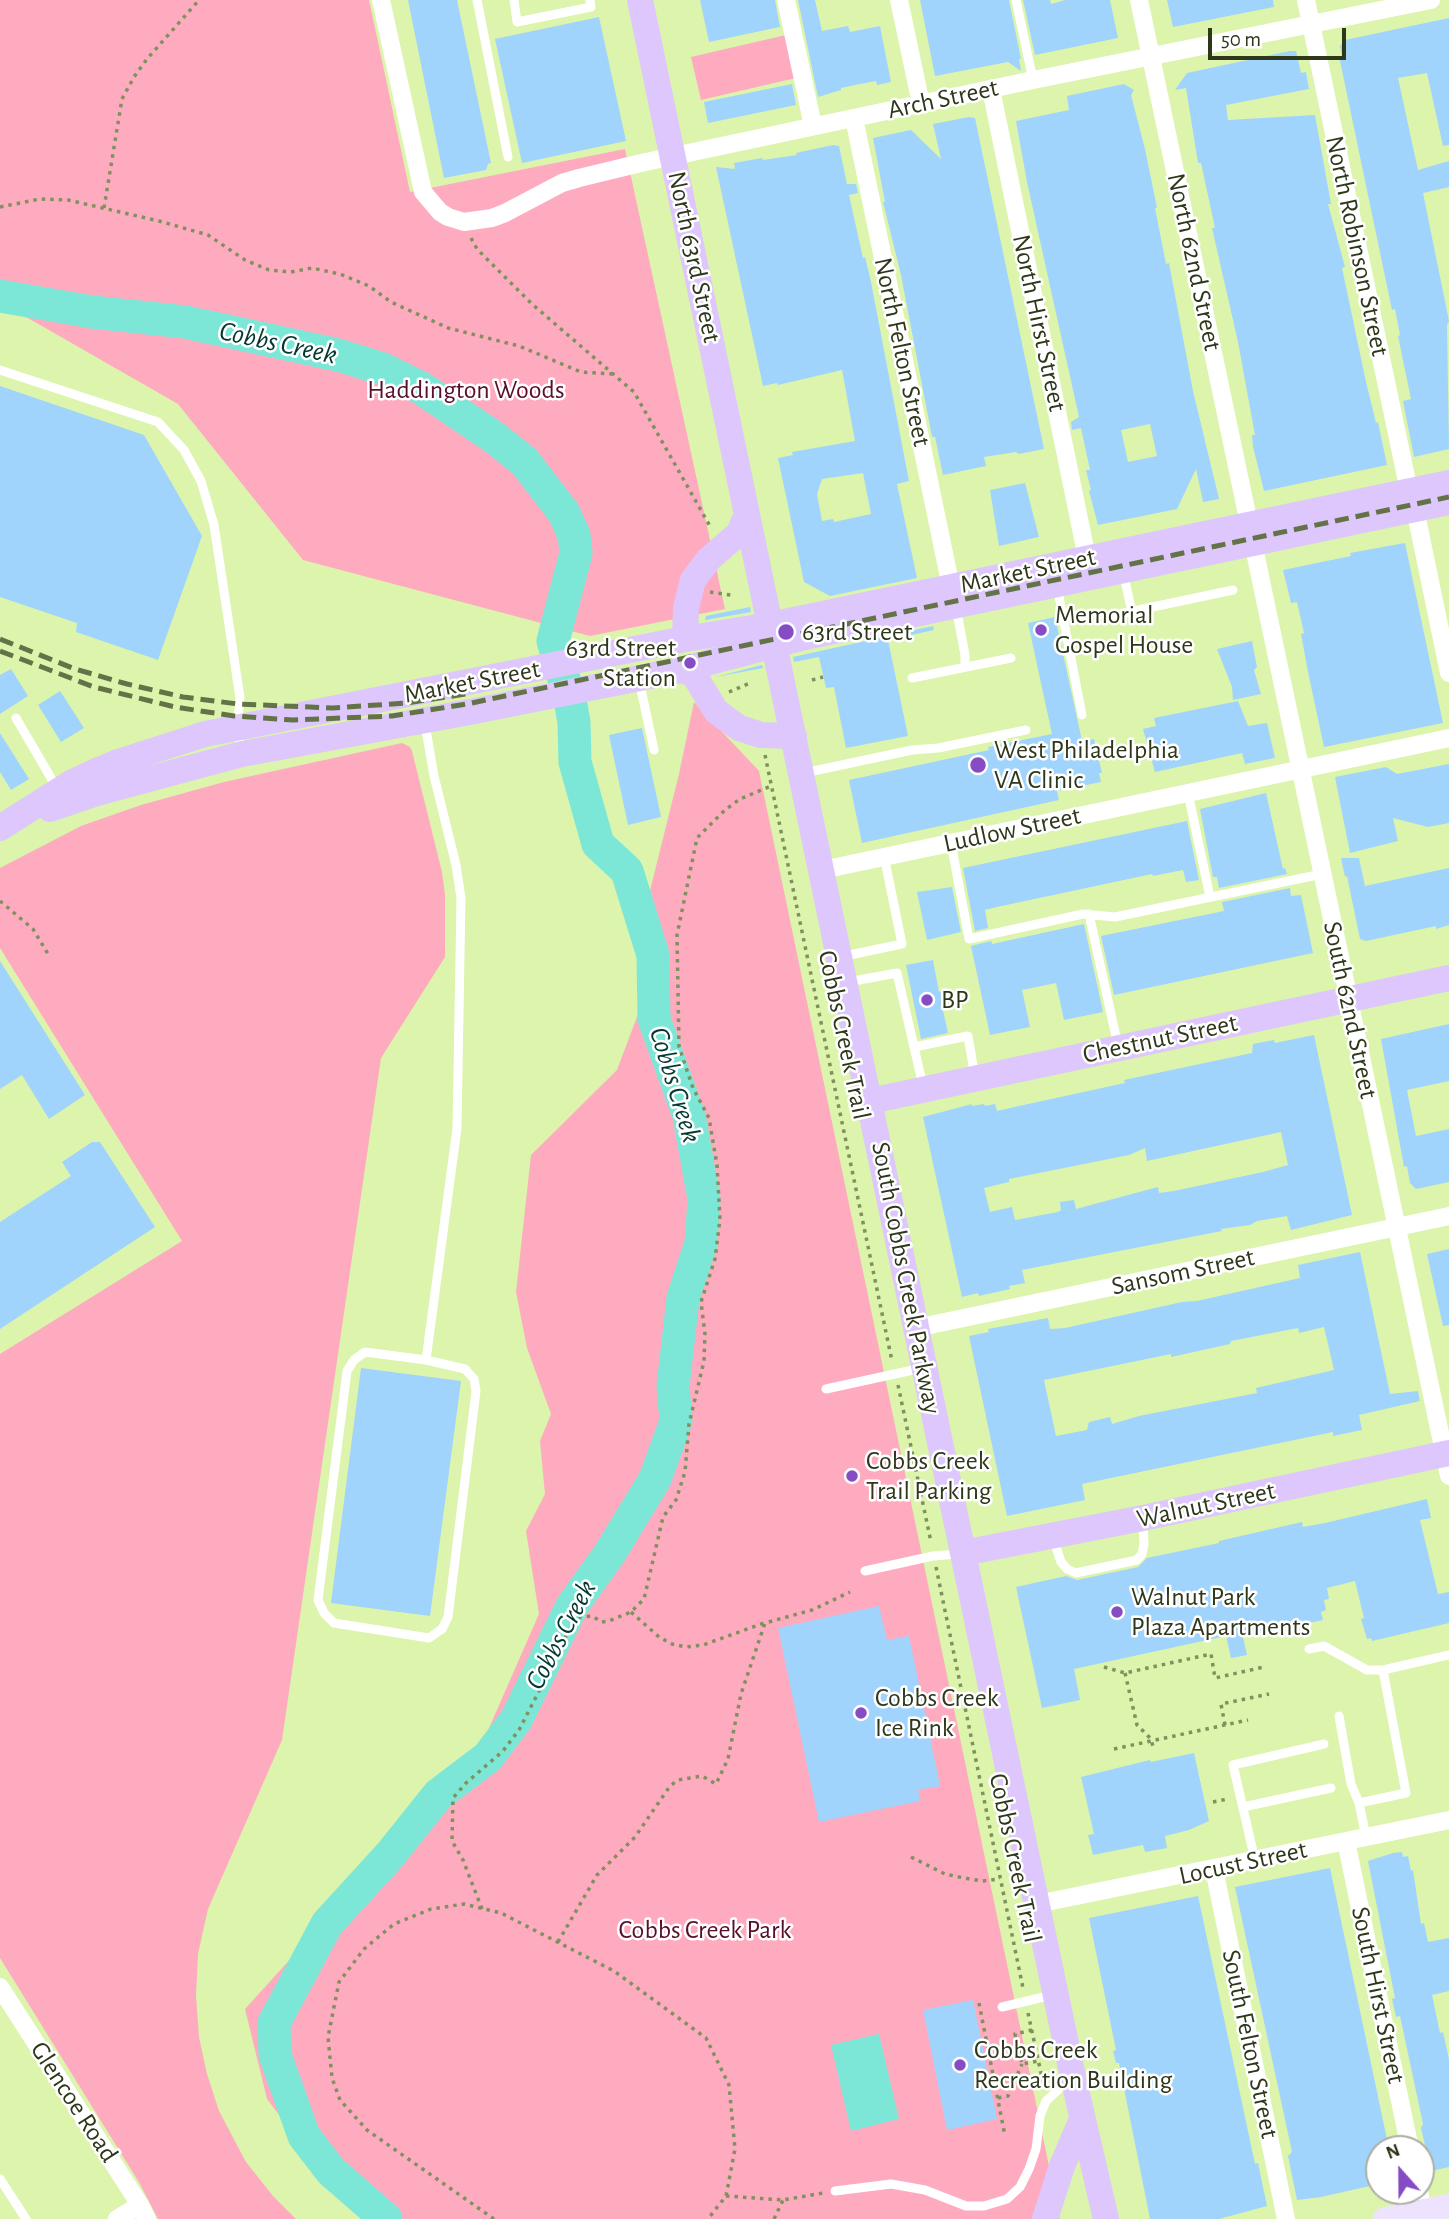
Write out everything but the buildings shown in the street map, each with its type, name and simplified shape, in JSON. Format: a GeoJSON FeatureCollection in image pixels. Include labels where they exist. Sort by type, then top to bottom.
{"type":"FeatureCollection","features":[{"type":"Feature","properties":{"kind":"main road","name":"North 63rd Street"},"geometry":{"type":"LineString","coordinates":[[640,0],[773,634]]}},
{"type":"Feature","properties":{"kind":"main road","name":"Market Street"},"geometry":{"type":"LineString","coordinates":[[2,823],[118,762],[184,740],[237,727],[685,639],[773,634],[953,596],[1087,558],[1251,534],[1412,500],[1449,483]]}},
{"type":"Feature","properties":{"kind":"main road","name":"Market Street"},"geometry":{"type":"LineString","coordinates":[[1412,500],[1449,502]]}},
{"type":"Feature","properties":{"kind":"main road"},"geometry":{"type":"LineString","coordinates":[[685,639],[686,608],[693,580],[709,559],[739,533],[747,514]]}},
{"type":"Feature","properties":{"kind":"main road","name":"Market Street"},"geometry":{"type":"LineString","coordinates":[[953,596],[1057,584],[1123,571],[1251,534]]}},
{"type":"Feature","properties":{"kind":"main road","name":"Market Street"},"geometry":{"type":"LineString","coordinates":[[2,823],[97,793],[242,754],[680,670],[773,634]]}},
{"type":"Feature","properties":{"kind":"main road","name":"South Cobbs Creek Parkway"},"geometry":{"type":"LineString","coordinates":[[773,634],[1073,2077],[1107,2219]]}},
{"type":"Feature","properties":{"kind":"main road"},"geometry":{"type":"LineString","coordinates":[[680,670],[693,673],[716,711],[739,728],[761,735],[794,736]]}},
{"type":"Feature","properties":{"kind":"main road","name":"Chestnut Street"},"geometry":{"type":"LineString","coordinates":[[870,1101],[1449,978]]}},
{"type":"Feature","properties":{"kind":"main road","name":"Walnut Street"},"geometry":{"type":"LineString","coordinates":[[963,1553],[1447,1461]]}},
{"type":"Feature","properties":{"kind":"main road"},"geometry":{"type":"LineString","coordinates":[[1045,2219],[1062,2166],[1082,2119]]}},
{"type":"Feature","properties":{"kind":"main road"},"geometry":{"type":"LineString","coordinates":[[1385,2219],[1413,2205]]}},
{"type":"Feature","properties":{"kind":"street","name":"Arch Street"},"geometry":{"type":"LineString","coordinates":[[381,0],[423,192],[448,218],[464,222],[498,216],[562,183],[579,178],[1033,80],[1431,0]]}},
{"type":"Feature","properties":{"kind":"street"},"geometry":{"type":"LineString","coordinates":[[786,0],[813,126]]}},
{"type":"Feature","properties":{"kind":"street"},"geometry":{"type":"LineString","coordinates":[[899,0],[921,104]]}},
{"type":"Feature","properties":{"kind":"street","name":"North 62nd Street"},"geometry":{"type":"LineString","coordinates":[[1139,0],[1251,534]]}},
{"type":"Feature","properties":{"kind":"street","name":"North Robinson Street"},"geometry":{"type":"LineString","coordinates":[[1306,0],[1449,673]]}},
{"type":"Feature","properties":{"kind":"street","name":"North Hirst Street"},"geometry":{"type":"LineString","coordinates":[[991,89],[1087,558]]}},
{"type":"Feature","properties":{"kind":"street","name":"North Felton Street"},"geometry":{"type":"LineString","coordinates":[[854,118],[953,596]]}},
{"type":"Feature","properties":{"kind":"street","name":"South 62nd Street"},"geometry":{"type":"LineString","coordinates":[[1251,534],[1447,1461]]}},
{"type":"Feature","properties":{"kind":"street","name":"Ludlow Street"},"geometry":{"type":"LineString","coordinates":[[822,870],[1449,738]]}},
{"type":"Feature","properties":{"kind":"street","name":"Sansom Street"},"geometry":{"type":"LineString","coordinates":[[916,1328],[1449,1216]]}},
{"type":"Feature","properties":{"kind":"street","name":"Locust Street"},"geometry":{"type":"LineString","coordinates":[[1037,1905],[1449,1819]]}},
{"type":"Feature","properties":{"kind":"street","name":"South Hirst Street"},"geometry":{"type":"LineString","coordinates":[[1346,1841],[1407,2135]]}},
{"type":"Feature","properties":{"kind":"street","name":"South Felton Street"},"geometry":{"type":"LineString","coordinates":[[1214,1869],[1286,2219]]}},
{"type":"Feature","properties":{"kind":"street","name":"Glencoe Road"},"geometry":{"type":"LineString","coordinates":[[0,1987],[144,2212]]}},
{"type":"Feature","properties":{"kind":"street"},"geometry":{"type":"LineString","coordinates":[[117,2219],[144,2212]]}},
{"type":"Feature","properties":{"kind":"lane"},"geometry":{"type":"LineString","coordinates":[[477,0],[508,157]]}},
{"type":"Feature","properties":{"kind":"lane"},"geometry":{"type":"LineString","coordinates":[[514,0],[517,22],[591,7],[590,0]]}},
{"type":"Feature","properties":{"kind":"lane"},"geometry":{"type":"LineString","coordinates":[[1016,0],[1033,80]]}},
{"type":"Feature","properties":{"kind":"lane"},"geometry":{"type":"LineString","coordinates":[[0,370],[158,422],[184,450],[201,481],[214,525],[240,698],[237,727],[242,754]]}},
{"type":"Feature","properties":{"kind":"lane"},"geometry":{"type":"LineString","coordinates":[[1123,571],[1132,612]]}},
{"type":"Feature","properties":{"kind":"lane"},"geometry":{"type":"LineString","coordinates":[[1057,584],[1082,715]]}},
{"type":"Feature","properties":{"kind":"lane"},"geometry":{"type":"LineString","coordinates":[[1110,616],[1233,590]]}},
{"type":"Feature","properties":{"kind":"lane"},"geometry":{"type":"LineString","coordinates":[[953,596],[965,667]]}},
{"type":"Feature","properties":{"kind":"lane"},"geometry":{"type":"LineString","coordinates":[[912,678],[1011,657]]}},
{"type":"Feature","properties":{"kind":"lane"},"geometry":{"type":"LineString","coordinates":[[639,678],[654,750]]}},
{"type":"Feature","properties":{"kind":"lane"},"geometry":{"type":"LineString","coordinates":[[16,718],[59,791]]}},
{"type":"Feature","properties":{"kind":"lane"},"geometry":{"type":"LineString","coordinates":[[425,720],[434,776],[456,865],[461,898],[457,1128],[426,1360]]}},
{"type":"Feature","properties":{"kind":"lane"},"geometry":{"type":"LineString","coordinates":[[802,774],[912,750],[939,748],[1026,730]]}},
{"type":"Feature","properties":{"kind":"lane"},"geometry":{"type":"LineString","coordinates":[[1188,793],[1210,897]]}},
{"type":"Feature","properties":{"kind":"lane"},"geometry":{"type":"LineString","coordinates":[[950,843],[970,939],[1083,914],[1115,917],[1322,874]]}},
{"type":"Feature","properties":{"kind":"lane"},"geometry":{"type":"LineString","coordinates":[[843,970],[902,944],[884,856]]}},
{"type":"Feature","properties":{"kind":"lane"},"geometry":{"type":"LineString","coordinates":[[1089,914],[1118,1048]]}},
{"type":"Feature","properties":{"kind":"lane"},"geometry":{"type":"LineString","coordinates":[[843,970],[897,973],[923,1089]]}},
{"type":"Feature","properties":{"kind":"lane"},"geometry":{"type":"LineString","coordinates":[[914,1047],[968,1036],[975,1078]]}},
{"type":"Feature","properties":{"kind":"lane"},"geometry":{"type":"LineString","coordinates":[[366,1352],[426,1360],[465,1369],[474,1379],[476,1391],[448,1617],[442,1629],[429,1638],[334,1623],[324,1613],[318,1600],[347,1371],[354,1360],[366,1352]]}},
{"type":"Feature","properties":{"kind":"lane"},"geometry":{"type":"LineString","coordinates":[[826,1389],[924,1367]]}},
{"type":"Feature","properties":{"kind":"lane"},"geometry":{"type":"LineString","coordinates":[[1052,1537],[1061,1562],[1076,1573],[1137,1560],[1142,1554],[1144,1544],[1143,1518]]}},
{"type":"Feature","properties":{"kind":"lane"},"geometry":{"type":"LineString","coordinates":[[865,1571],[933,1556],[963,1553]]}},
{"type":"Feature","properties":{"kind":"lane"},"geometry":{"type":"LineString","coordinates":[[1309,1649],[1324,1646],[1367,1670],[1383,1670],[1449,1655]]}},
{"type":"Feature","properties":{"kind":"lane"},"geometry":{"type":"LineString","coordinates":[[1359,1803],[1406,1793],[1383,1670]]}},
{"type":"Feature","properties":{"kind":"lane"},"geometry":{"type":"LineString","coordinates":[[1339,1716],[1351,1784],[1359,1803],[1366,1837]]}},
{"type":"Feature","properties":{"kind":"lane"},"geometry":{"type":"LineString","coordinates":[[1255,1860],[1233,1765],[1324,1744]]}},
{"type":"Feature","properties":{"kind":"lane"},"geometry":{"type":"LineString","coordinates":[[1243,1807],[1331,1788]]}},
{"type":"Feature","properties":{"kind":"lane"},"geometry":{"type":"LineString","coordinates":[[1002,2007],[1056,1994]]}},
{"type":"Feature","properties":{"kind":"lane"},"geometry":{"type":"LineString","coordinates":[[835,2191],[891,2184],[925,2190],[966,2206],[984,2206],[1007,2199],[1020,2187],[1029,2169],[1036,2149],[1040,2116],[1046,2101],[1073,2077]]}},
{"type":"Feature","properties":{"kind":"lane"},"geometry":{"type":"LineString","coordinates":[[0,2179],[26,2219]]}},
{"type":"Feature","properties":{"kind":"path"},"geometry":{"type":"LineString","coordinates":[[103,208],[122,99],[147,59],[199,0]]}},
{"type":"Feature","properties":{"kind":"path"},"geometry":{"type":"LineString","coordinates":[[0,207],[40,199],[68,200],[208,235],[245,260],[268,270],[291,272],[312,268],[340,274],[369,286],[391,302],[448,328],[519,346],[581,372],[613,374]]}},
{"type":"Feature","properties":{"kind":"path"},"geometry":{"type":"LineString","coordinates":[[477,249],[532,304],[634,392],[715,536]]}},
{"type":"Feature","properties":{"kind":"path"},"geometry":{"type":"LineString","coordinates":[[710,592],[730,595]]}},
{"type":"Feature","properties":{"kind":"path"},"geometry":{"type":"LineString","coordinates":[[812,680],[823,677]]}},
{"type":"Feature","properties":{"kind":"path"},"geometry":{"type":"LineString","coordinates":[[730,693],[750,683]]}},
{"type":"Feature","properties":{"kind":"path","name":"Cobbs Creek Trail"},"geometry":{"type":"LineString","coordinates":[[763,745],[1046,2101]]}},
{"type":"Feature","properties":{"kind":"path"},"geometry":{"type":"LineString","coordinates":[[482,1909],[463,1860],[452,1842],[453,1798],[503,1751],[519,1730],[569,1627],[580,1617],[592,1616],[602,1622],[631,1612],[644,1599],[663,1517],[676,1500],[685,1472],[689,1424],[704,1361],[705,1334],[701,1302],[715,1259],[720,1219],[714,1140],[709,1118],[693,1088],[677,1033],[677,935],[697,838],[725,810],[758,790],[772,786]]}},
{"type":"Feature","properties":{"kind":"path"},"geometry":{"type":"LineString","coordinates":[[0,901],[33,929],[48,954]]}},
{"type":"Feature","properties":{"kind":"path"},"geometry":{"type":"LineString","coordinates":[[631,1612],[659,1637],[672,1644],[703,1646],[765,1623],[812,1610],[850,1592]]}},
{"type":"Feature","properties":{"kind":"path"},"geometry":{"type":"LineString","coordinates":[[558,1942],[597,1875],[635,1837],[670,1786],[678,1780],[702,1776],[716,1784],[728,1759],[741,1694],[765,1623]]}},
{"type":"Feature","properties":{"kind":"path"},"geometry":{"type":"LineString","coordinates":[[1104,1667],[1125,1673],[1211,1654],[1216,1678],[1264,1667]]}},
{"type":"Feature","properties":{"kind":"path"},"geometry":{"type":"LineString","coordinates":[[1125,1673],[1137,1725],[1152,1744]]}},
{"type":"Feature","properties":{"kind":"path"},"geometry":{"type":"LineString","coordinates":[[1225,1725],[1221,1704],[1269,1694]]}},
{"type":"Feature","properties":{"kind":"path"},"geometry":{"type":"LineString","coordinates":[[1114,1749],[1152,1744],[1248,1720]]}},
{"type":"Feature","properties":{"kind":"path"},"geometry":{"type":"LineString","coordinates":[[911,1857],[934,1869],[964,1878],[982,1881],[1000,1879]]}},
{"type":"Feature","properties":{"kind":"path"},"geometry":{"type":"LineString","coordinates":[[494,2219],[367,2130],[340,2100],[332,2078],[328,2038],[339,1982],[364,1949],[394,1924],[431,1909],[464,1905],[501,1913],[614,1971],[706,2038],[729,2085],[735,2149],[726,2196],[708,2219]]}},
{"type":"Feature","properties":{"kind":"path"},"geometry":{"type":"LineString","coordinates":[[979,2003],[1005,2136]]}},
{"type":"Feature","properties":{"kind":"path"},"geometry":{"type":"LineString","coordinates":[[998,2098],[1008,2096],[1022,2064],[1015,2034],[1032,2030]]}},
{"type":"Feature","properties":{"kind":"path"},"geometry":{"type":"LineString","coordinates":[[1022,2064],[1038,2062]]}},
{"type":"Feature","properties":{"kind":"path"},"geometry":{"type":"LineString","coordinates":[[726,2196],[783,2200],[835,2191]]}},
{"type":"Feature","properties":{"kind":"path"},"geometry":{"type":"LineString","coordinates":[[774,2219],[783,2200]]}},
{"type":"Feature","properties":{"kind":"green space","name":"Haddington Woods"},"geometry":{"type":"Polygon","coordinates":[[[0,0],[369,0],[410,192],[625,149],[725,609],[590,636],[303,560],[178,404],[0,302],[0,0]]]}},
{"type":"Feature","properties":{"kind":"green space"},"geometry":{"type":"Polygon","coordinates":[[[786,35],[796,78],[701,100],[691,57],[786,35]]]}},
{"type":"Feature","properties":{"kind":"green space","name":"Cobbs Creek Park"},"geometry":{"type":"Polygon","coordinates":[[[694,702],[759,771],[1060,2219],[368,2219],[348,2205],[267,2099],[245,2009],[479,1751],[539,1614],[526,1531],[545,1494],[540,1441],[551,1414],[527,1348],[516,1292],[531,1155],[617,1070],[646,993],[642,923],[694,702]]]}},
{"type":"Feature","properties":{"kind":"green space"},"geometry":{"type":"Polygon","coordinates":[[[402,743],[412,751],[442,872],[445,895],[445,957],[381,1058],[282,1740],[208,1909],[198,1954],[196,1996],[199,2037],[219,2111],[246,2162],[273,2196],[296,2219],[158,2219],[140,2184],[0,1958],[0,1354],[182,1241],[0,948],[0,868],[81,826],[141,805],[224,782],[402,743]]]}},
{"type":"Feature","properties":{"kind":"water"},"geometry":{"type":"Polygon","coordinates":[[[879,2034],[899,2119],[851,2131],[831,2045],[879,2034]]]}},
{"type":"Feature","properties":{"kind":"waterway","name":"Cobbs Creek"},"geometry":{"type":"LineString","coordinates":[[0,296],[92,312],[185,322],[338,355],[383,369],[421,388],[495,438],[525,462],[564,513],[574,535],[576,553],[553,641],[570,700],[574,722],[575,762],[598,844],[627,871],[653,955],[654,1019],[689,1116],[704,1199],[701,1243],[683,1298],[673,1386],[676,1421],[655,1479],[610,1553],[572,1606],[516,1720],[488,1757],[438,1795],[390,1855],[327,1924],[274,2023],[275,2055],[304,2136],[331,2171],[386,2219]]}},
{"type":"Feature","properties":{"kind":"railway"},"geometry":{"type":"LineString","coordinates":[[0,651],[94,687],[175,707],[234,716],[293,720],[392,716],[467,704],[1449,497]]}},
{"type":"Feature","properties":{"kind":"railway"},"geometry":{"type":"LineString","coordinates":[[0,639],[75,669],[127,684],[183,697],[238,704],[333,708],[406,703],[466,694]]}},
{"type":"Feature","properties":{"kind":"place","name":"Memorial Gospel House"},"geometry":{"type":"Point","coordinates":[1041,630]}},
{"type":"Feature","properties":{"kind":"place","name":"63rd Street"},"geometry":{"type":"Point","coordinates":[786,632]}},
{"type":"Feature","properties":{"kind":"place","name":"63rd Street Station"},"geometry":{"type":"Point","coordinates":[690,663]}},
{"type":"Feature","properties":{"kind":"place","name":"West Philadelphia VA Clinic"},"geometry":{"type":"Point","coordinates":[978,765]}},
{"type":"Feature","properties":{"kind":"place","name":"BP"},"geometry":{"type":"Point","coordinates":[927,1000]}},
{"type":"Feature","properties":{"kind":"place","name":"Cobbs Creek Trail Parking"},"geometry":{"type":"Point","coordinates":[852,1476]}},
{"type":"Feature","properties":{"kind":"place","name":"Walnut Park Plaza Apartments"},"geometry":{"type":"Point","coordinates":[1117,1612]}},
{"type":"Feature","properties":{"kind":"place","name":"Cobbs Creek Ice Rink"},"geometry":{"type":"Point","coordinates":[861,1713]}},
{"type":"Feature","properties":{"kind":"place","name":"Cobbs Creek Recreation Building"},"geometry":{"type":"Point","coordinates":[960,2065]}}]}
